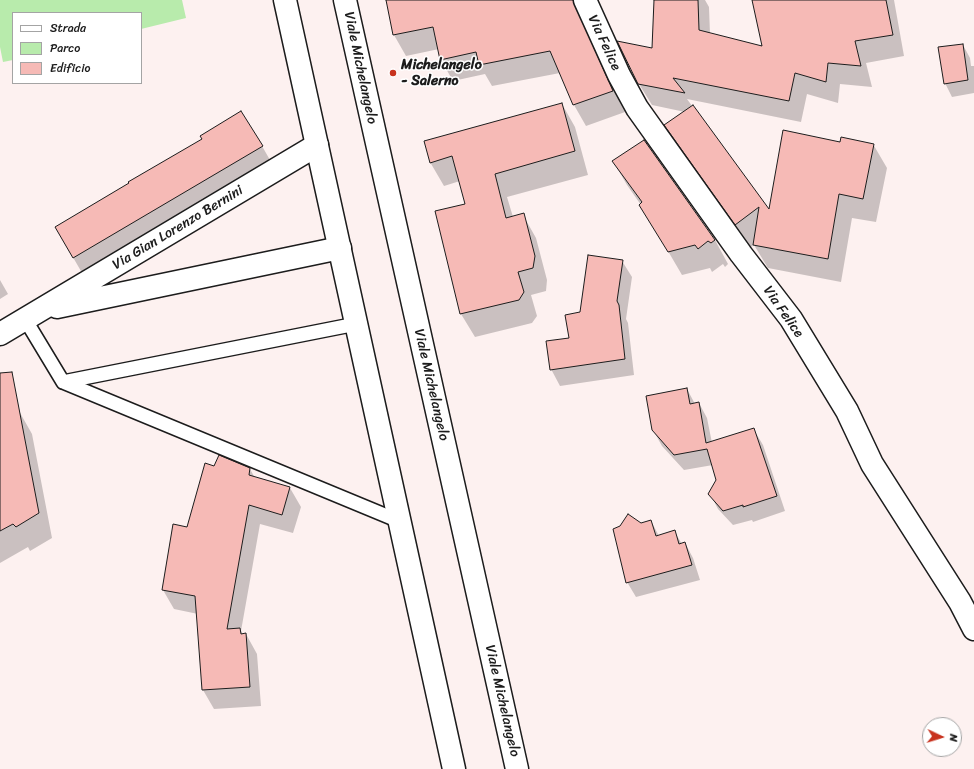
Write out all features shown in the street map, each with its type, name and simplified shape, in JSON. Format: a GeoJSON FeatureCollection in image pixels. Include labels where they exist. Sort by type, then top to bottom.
{"type":"FeatureCollection","features":[{"type":"Feature","properties":{"kind":"street"},"geometry":{"type":"LineString","coordinates":[[285,0],[454,769]]}},
{"type":"Feature","properties":{"kind":"street","name":"Viale Michelangelo"},"geometry":{"type":"LineString","coordinates":[[345,0],[517,769]]}},
{"type":"Feature","properties":{"kind":"street","name":"Via Felice"},"geometry":{"type":"LineString","coordinates":[[584,0],[619,75],[638,108],[732,242],[791,319],[847,411],[872,464],[960,602],[974,629]]}},
{"type":"Feature","properties":{"kind":"street","name":"Via Gian Lorenzo Bernini"},"geometry":{"type":"LineString","coordinates":[[0,334],[317,145]]}},
{"type":"Feature","properties":{"kind":"street","name":"Via Gian Lorenzo Bernini"},"geometry":{"type":"LineString","coordinates":[[32,315],[340,248]]}},
{"type":"Feature","properties":{"kind":"lane"},"geometry":{"type":"LineString","coordinates":[[32,315],[63,382],[399,521]]}},
{"type":"Feature","properties":{"kind":"lane"},"geometry":{"type":"LineString","coordinates":[[63,382],[356,324]]}},
{"type":"Feature","properties":{"kind":"green space"},"geometry":{"type":"Polygon","coordinates":[[[0,0],[182,0],[186,18],[142,29],[142,12],[12,12],[12,60],[3,62],[0,47],[0,0]]]}},
{"type":"Feature","properties":{"kind":"building"},"geometry":{"type":"Polygon","coordinates":[[[386,0],[573,0],[613,91],[573,105],[550,51],[479,65],[476,52],[440,60],[433,27],[393,35],[386,0]]]}},
{"type":"Feature","properties":{"kind":"building"},"geometry":{"type":"Polygon","coordinates":[[[654,0],[698,0],[699,30],[762,46],[752,0],[886,0],[893,35],[855,41],[861,66],[828,63],[826,82],[795,73],[789,101],[673,78],[685,93],[638,84],[617,41],[652,48],[654,0]]]}},
{"type":"Feature","properties":{"kind":"building"},"geometry":{"type":"Polygon","coordinates":[[[963,44],[968,80],[944,84],[938,47],[963,44]]]}},
{"type":"Feature","properties":{"kind":"building"},"geometry":{"type":"Polygon","coordinates":[[[562,103],[575,151],[495,174],[506,218],[524,213],[535,256],[533,268],[518,272],[524,292],[519,300],[460,314],[435,211],[465,204],[452,156],[430,163],[424,141],[562,103]]]}},
{"type":"Feature","properties":{"kind":"building"},"geometry":{"type":"Polygon","coordinates":[[[693,105],[769,209],[783,130],[840,142],[841,137],[874,144],[863,199],[839,194],[828,259],[753,245],[759,207],[735,225],[664,125],[693,105]]]}},
{"type":"Feature","properties":{"kind":"building"},"geometry":{"type":"Polygon","coordinates":[[[241,111],[263,146],[73,258],[55,227],[202,139],[200,136],[241,111]]]}},
{"type":"Feature","properties":{"kind":"building"},"geometry":{"type":"Polygon","coordinates":[[[644,140],[715,240],[711,243],[708,241],[698,249],[695,245],[668,252],[639,205],[642,202],[612,161],[644,140]]]}},
{"type":"Feature","properties":{"kind":"building"},"geometry":{"type":"Polygon","coordinates":[[[588,255],[623,260],[617,301],[619,305],[625,359],[550,370],[546,341],[569,338],[565,315],[580,312],[588,255]]]}},
{"type":"Feature","properties":{"kind":"building"},"geometry":{"type":"Polygon","coordinates":[[[12,372],[39,513],[16,527],[13,524],[0,531],[0,373],[12,372]]]}},
{"type":"Feature","properties":{"kind":"building"},"geometry":{"type":"Polygon","coordinates":[[[687,388],[690,404],[699,402],[706,443],[754,428],[777,496],[743,507],[743,505],[723,511],[708,494],[716,480],[707,449],[674,455],[652,430],[646,396],[687,388]]]}},
{"type":"Feature","properties":{"kind":"building"},"geometry":{"type":"Polygon","coordinates":[[[219,455],[250,468],[249,475],[290,487],[282,515],[249,505],[227,629],[240,628],[241,634],[246,633],[250,687],[202,690],[195,596],[162,590],[173,524],[187,527],[205,463],[214,466],[219,455]]]}},
{"type":"Feature","properties":{"kind":"building"},"geometry":{"type":"Polygon","coordinates":[[[628,514],[641,523],[651,520],[656,536],[675,530],[679,544],[685,542],[692,565],[626,583],[613,529],[620,526],[628,514]]]}},
{"type":"Feature","properties":{"kind":"place","name":"Michelangelo - Salerno"},"geometry":{"type":"Point","coordinates":[393,73]}}]}
